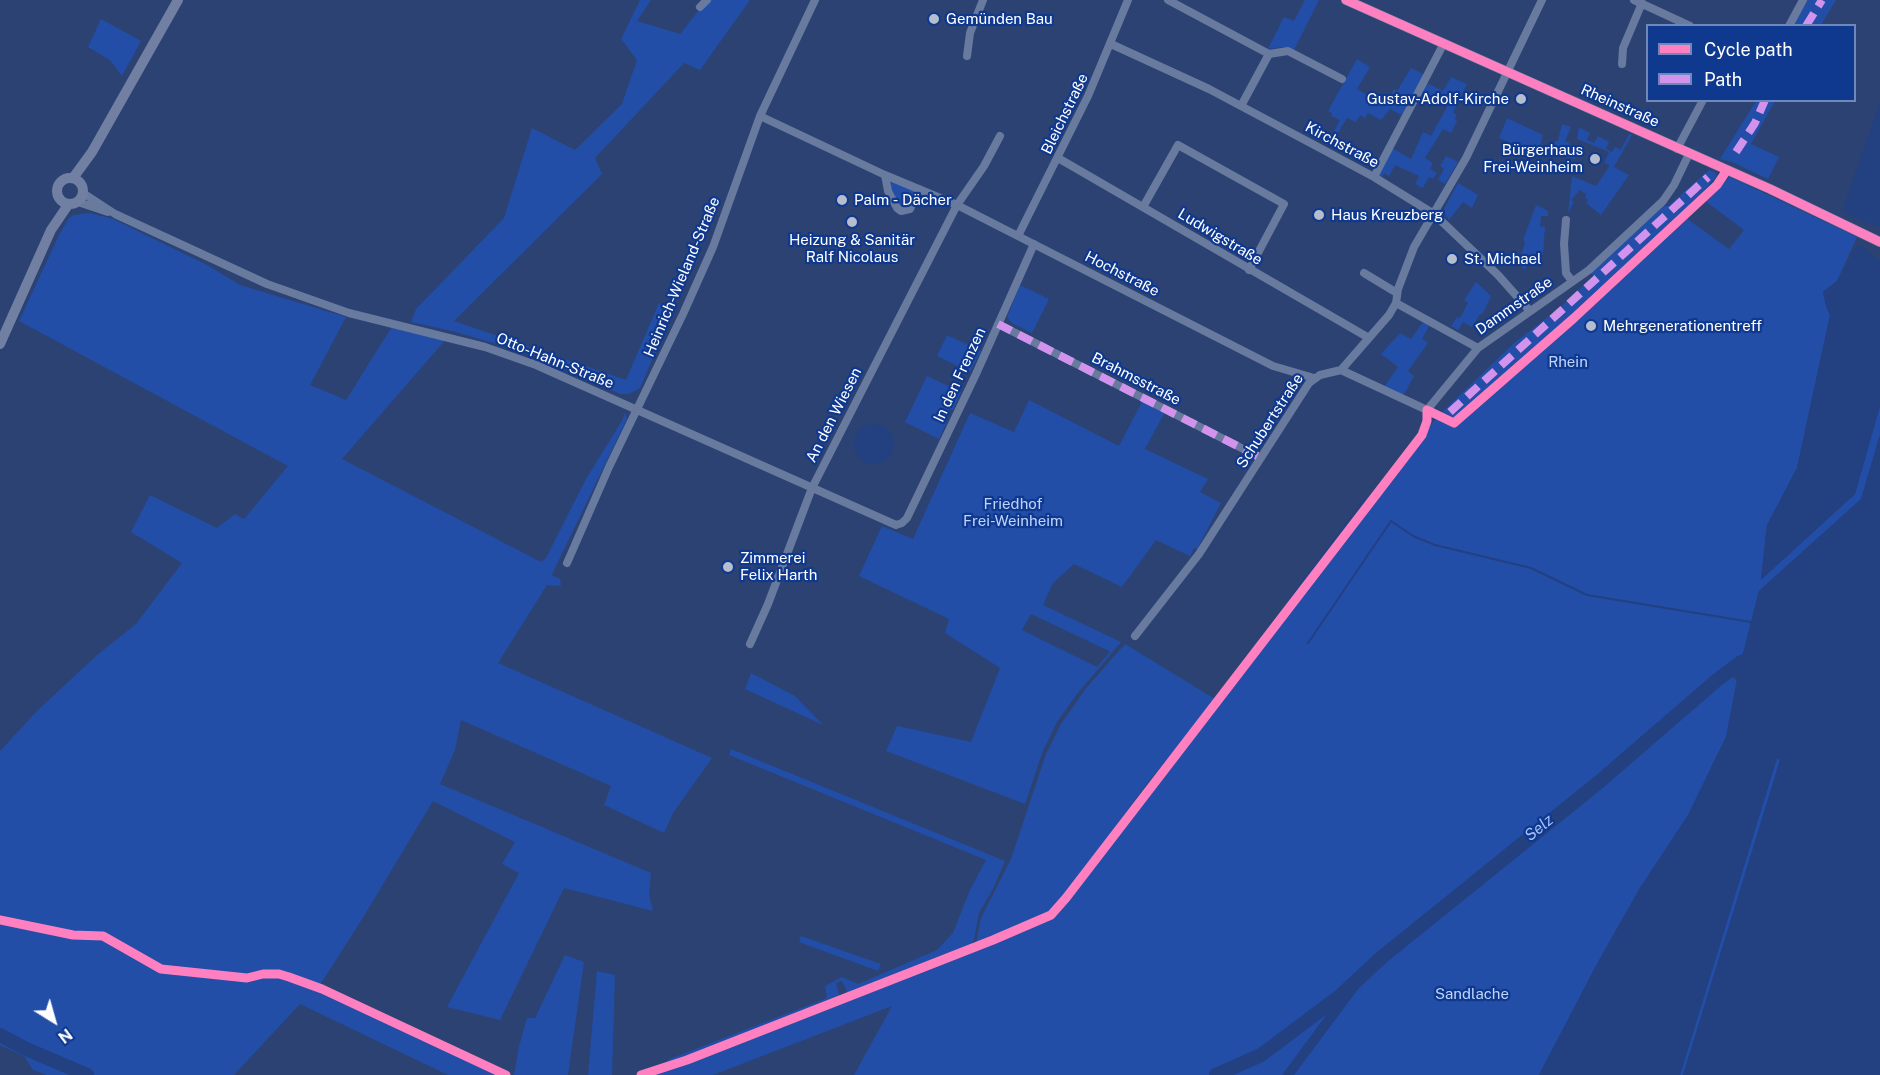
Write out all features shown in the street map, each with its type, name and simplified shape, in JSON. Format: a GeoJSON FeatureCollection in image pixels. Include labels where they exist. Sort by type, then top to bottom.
{"type":"FeatureCollection","features":[{"type":"Feature","properties":{"kind":"street"},"geometry":{"type":"LineString","coordinates":[[0,344],[51,230],[74,194],[93,152],[178,0]]}},
{"type":"Feature","properties":{"kind":"street"},"geometry":{"type":"LineString","coordinates":[[700,7],[707,0]]}},
{"type":"Feature","properties":{"kind":"street","name":"Heinrich-Wieland-Straße"},"geometry":{"type":"LineString","coordinates":[[567,563],[609,467],[638,410],[713,247],[760,116],[815,0]]}},
{"type":"Feature","properties":{"kind":"street"},"geometry":{"type":"LineString","coordinates":[[967,56],[970,33],[983,0]]}},
{"type":"Feature","properties":{"kind":"street","name":"Bleichstraße"},"geometry":{"type":"LineString","coordinates":[[1018,236],[1058,159],[1111,44],[1128,0]]}},
{"type":"Feature","properties":{"kind":"street"},"geometry":{"type":"LineString","coordinates":[[1168,0],[1269,54],[1288,51],[1342,79]]}},
{"type":"Feature","properties":{"kind":"street","name":"Rheinstraße"},"geometry":{"type":"LineString","coordinates":[[1346,0],[1770,189],[1880,243]]}},
{"type":"Feature","properties":{"kind":"street"},"geometry":{"type":"LineString","coordinates":[[1341,370],[1389,315],[1396,303],[1397,292],[1414,248],[1466,158],[1542,0]]}},
{"type":"Feature","properties":{"kind":"street"},"geometry":{"type":"LineString","coordinates":[[1790,24],[1803,0]]}},
{"type":"Feature","properties":{"kind":"street"},"geometry":{"type":"LineString","coordinates":[[1622,64],[1623,48],[1638,2],[1686,24]]}},
{"type":"Feature","properties":{"kind":"street"},"geometry":{"type":"LineString","coordinates":[[1374,177],[1444,43]]}},
{"type":"Feature","properties":{"kind":"street","name":"Kirchstraße"},"geometry":{"type":"LineString","coordinates":[[1111,44],[1241,106],[1374,177],[1434,214],[1498,275],[1530,311]]}},
{"type":"Feature","properties":{"kind":"street"},"geometry":{"type":"LineString","coordinates":[[1241,106],[1269,54]]}},
{"type":"Feature","properties":{"kind":"street"},"geometry":{"type":"LineString","coordinates":[[1677,149],[1701,102]]}},
{"type":"Feature","properties":{"kind":"street","name":"Hochstraße"},"geometry":{"type":"LineString","coordinates":[[760,116],[885,175],[957,205],[1273,366],[1314,378]]}},
{"type":"Feature","properties":{"kind":"street","name":"An den Wiesen"},"geometry":{"type":"LineString","coordinates":[[750,644],[768,604],[812,488],[957,205],[984,166],[1000,136]]}},
{"type":"Feature","properties":{"kind":"street"},"geometry":{"type":"LineString","coordinates":[[1143,207],[1178,145],[1284,204],[1249,270]]}},
{"type":"Feature","properties":{"kind":"street","name":"Dammstraße"},"geometry":{"type":"LineString","coordinates":[[1341,370],[1427,410],[1478,348],[1588,270],[1663,201],[1674,185],[1689,154]]}},
{"type":"Feature","properties":{"kind":"street","name":"Ludwigstraße"},"geometry":{"type":"LineString","coordinates":[[1058,159],[1369,338]]}},
{"type":"Feature","properties":{"kind":"street"},"geometry":{"type":"LineString","coordinates":[[885,175],[893,201],[901,210],[910,209],[919,189]]}},
{"type":"Feature","properties":{"kind":"street","name":"Otto-Hahn-Straße"},"geometry":{"type":"LineString","coordinates":[[74,194],[237,271],[294,295],[393,325],[485,347],[536,365],[894,524],[902,523],[908,516]]}},
{"type":"Feature","properties":{"kind":"street","name":"Dammstraße"},"geometry":{"type":"LineString","coordinates":[[1566,220],[1564,244],[1566,273],[1572,281]]}},
{"type":"Feature","properties":{"kind":"street","name":"In den Frenzen"},"geometry":{"type":"LineString","coordinates":[[908,516],[1034,244]]}},
{"type":"Feature","properties":{"kind":"street"},"geometry":{"type":"LineString","coordinates":[[1364,273],[1397,292]]}},
{"type":"Feature","properties":{"kind":"street"},"geometry":{"type":"LineString","coordinates":[[1396,303],[1478,348]]}},
{"type":"Feature","properties":{"kind":"street","name":"Brahmsstraße"},"geometry":{"type":"LineString","coordinates":[[998,324],[1261,458]]}},
{"type":"Feature","properties":{"kind":"street","name":"Schubertstraße"},"geometry":{"type":"LineString","coordinates":[[1134,636],[1199,554],[1314,378],[1341,370]]}},
{"type":"Feature","properties":{"kind":"green space"},"geometry":{"type":"Polygon","coordinates":[[[640,0],[651,0],[637,21],[680,34],[707,0],[750,0],[700,70],[684,63],[595,158],[602,174],[454,321],[626,380],[659,303],[674,309],[640,388],[629,394],[620,394],[528,353],[452,331],[411,322],[416,309],[504,218],[532,128],[575,150],[622,104],[637,60],[621,39],[640,0]]]}},
{"type":"Feature","properties":{"kind":"green space"},"geometry":{"type":"Polygon","coordinates":[[[1305,0],[1319,0],[1294,50],[1283,47],[1268,49],[1284,17],[1294,21],[1305,0]]]}},
{"type":"Feature","properties":{"kind":"green space"},"geometry":{"type":"Polygon","coordinates":[[[1807,0],[1836,0],[1822,24],[1794,24],[1807,0]]]}},
{"type":"Feature","properties":{"kind":"green space"},"geometry":{"type":"Polygon","coordinates":[[[101,19],[141,41],[122,76],[110,60],[88,47],[101,19]]]}},
{"type":"Feature","properties":{"kind":"green space"},"geometry":{"type":"Polygon","coordinates":[[[1357,59],[1370,67],[1357,89],[1375,99],[1378,94],[1389,99],[1394,89],[1397,91],[1411,68],[1425,75],[1401,115],[1390,109],[1381,120],[1368,113],[1365,118],[1360,115],[1356,122],[1347,118],[1338,133],[1334,131],[1340,120],[1331,116],[1332,113],[1328,111],[1357,59]]]}},
{"type":"Feature","properties":{"kind":"green space"},"geometry":{"type":"Polygon","coordinates":[[[1451,77],[1467,84],[1453,113],[1457,115],[1455,119],[1457,121],[1451,133],[1443,129],[1425,158],[1433,163],[1430,169],[1437,173],[1433,179],[1429,177],[1423,188],[1415,184],[1419,176],[1395,165],[1389,176],[1384,173],[1381,179],[1377,177],[1392,148],[1411,159],[1423,132],[1431,136],[1447,107],[1421,94],[1427,83],[1443,91],[1451,77]]]}},
{"type":"Feature","properties":{"kind":"green space"},"geometry":{"type":"Polygon","coordinates":[[[1755,102],[1774,102],[1751,144],[1779,157],[1768,179],[1732,162],[1720,159],[1755,102]]]}},
{"type":"Feature","properties":{"kind":"green space"},"geometry":{"type":"Polygon","coordinates":[[[1507,118],[1543,135],[1540,146],[1552,149],[1555,141],[1558,141],[1562,124],[1571,127],[1565,141],[1576,147],[1575,159],[1531,151],[1499,138],[1507,118]]]}},
{"type":"Feature","properties":{"kind":"green space"},"geometry":{"type":"Polygon","coordinates":[[[1579,127],[1590,133],[1587,140],[1594,143],[1598,136],[1609,142],[1606,149],[1612,152],[1615,147],[1621,150],[1629,134],[1632,135],[1614,167],[1629,175],[1601,215],[1586,203],[1588,200],[1585,197],[1586,194],[1580,190],[1571,200],[1574,202],[1568,213],[1572,176],[1596,186],[1610,165],[1604,163],[1609,152],[1577,139],[1579,127]]]}},
{"type":"Feature","properties":{"kind":"green space"},"geometry":{"type":"Polygon","coordinates":[[[1446,156],[1458,162],[1445,184],[1438,180],[1444,169],[1440,166],[1446,156]]]}},
{"type":"Feature","properties":{"kind":"green space"},"geometry":{"type":"Polygon","coordinates":[[[1709,170],[1715,172],[1717,176],[1682,215],[1729,249],[1744,230],[1704,200],[1730,177],[1857,237],[1837,281],[1823,292],[1830,315],[1797,468],[1767,525],[1761,579],[1855,494],[1880,406],[1880,435],[1861,499],[1759,591],[1741,662],[1717,679],[1721,681],[1732,676],[1737,681],[1726,737],[1688,815],[1640,888],[1539,1075],[854,1075],[892,1006],[713,1075],[641,1075],[687,1060],[956,954],[1055,911],[1397,465],[1438,416],[1514,343],[1556,311],[1594,276],[1591,273],[1663,206],[1668,206],[1709,170]]]}},
{"type":"Feature","properties":{"kind":"green space"},"geometry":{"type":"Polygon","coordinates":[[[892,181],[914,190],[906,207],[900,206],[890,187],[892,181]]]}},
{"type":"Feature","properties":{"kind":"green space"},"geometry":{"type":"Polygon","coordinates":[[[1458,183],[1478,195],[1472,208],[1463,202],[1449,220],[1443,211],[1458,183]]]}},
{"type":"Feature","properties":{"kind":"green space"},"geometry":{"type":"Polygon","coordinates":[[[1536,205],[1548,211],[1548,216],[1541,216],[1540,226],[1545,227],[1543,254],[1531,254],[1525,270],[1519,263],[1525,242],[1523,240],[1536,205]]]}},
{"type":"Feature","properties":{"kind":"green space"},"geometry":{"type":"Polygon","coordinates":[[[90,213],[113,219],[207,265],[240,285],[346,317],[310,385],[346,400],[393,325],[447,338],[342,459],[541,562],[546,558],[586,479],[625,412],[627,419],[552,575],[560,579],[561,586],[547,585],[498,663],[712,758],[673,813],[664,833],[604,805],[611,786],[461,720],[455,750],[440,784],[651,873],[649,894],[653,911],[564,888],[500,1020],[447,1007],[519,873],[502,864],[515,842],[433,801],[320,985],[323,986],[322,990],[506,1075],[448,1075],[300,1004],[234,1075],[47,1075],[33,1070],[25,1057],[0,1045],[0,751],[38,710],[97,655],[136,624],[182,563],[131,532],[150,495],[217,528],[235,514],[244,519],[288,466],[19,321],[69,218],[90,213]]]}},
{"type":"Feature","properties":{"kind":"green space"},"geometry":{"type":"Polygon","coordinates":[[[1476,282],[1491,296],[1482,315],[1480,314],[1472,327],[1463,322],[1458,330],[1451,326],[1457,317],[1460,318],[1468,303],[1464,300],[1476,282]]]}},
{"type":"Feature","properties":{"kind":"green space"},"geometry":{"type":"Polygon","coordinates":[[[1020,285],[1049,299],[1032,333],[1012,323],[1007,317],[1020,285]]]}},
{"type":"Feature","properties":{"kind":"green space"},"geometry":{"type":"Polygon","coordinates":[[[1423,322],[1429,326],[1422,339],[1428,343],[1408,371],[1414,376],[1403,396],[1384,387],[1398,367],[1381,354],[1400,333],[1411,339],[1423,322]]]}},
{"type":"Feature","properties":{"kind":"green space"},"geometry":{"type":"Polygon","coordinates":[[[947,335],[981,351],[970,372],[937,356],[947,335]]]}},
{"type":"Feature","properties":{"kind":"green space"},"geometry":{"type":"Polygon","coordinates":[[[927,376],[961,392],[953,410],[950,409],[944,421],[947,422],[939,439],[905,422],[927,376]]]}},
{"type":"Feature","properties":{"kind":"green space","name":"Friedhof Frei-Weinheim"},"geometry":{"type":"Polygon","coordinates":[[[1029,400],[1119,446],[1143,400],[1165,412],[1145,449],[1208,479],[1200,492],[1221,503],[1197,549],[1194,548],[1190,556],[1156,540],[1122,587],[1074,564],[1053,583],[1043,605],[1121,642],[1077,694],[1057,722],[1042,753],[1025,804],[886,751],[897,726],[971,742],[1000,668],[945,633],[949,619],[859,576],[882,526],[913,539],[970,413],[1014,432],[1029,400]],[[1031,614],[1022,630],[1097,667],[1109,651],[1031,614]]]}},
{"type":"Feature","properties":{"kind":"green space"},"geometry":{"type":"Polygon","coordinates":[[[1125,644],[1215,699],[1146,785],[1054,910],[976,943],[981,918],[1011,859],[1046,754],[1061,724],[1087,687],[1125,644]]]}},
{"type":"Feature","properties":{"kind":"green space"},"geometry":{"type":"Polygon","coordinates":[[[751,673],[795,696],[823,725],[745,689],[751,673]]]}},
{"type":"Feature","properties":{"kind":"green space"},"geometry":{"type":"Polygon","coordinates":[[[731,749],[1005,861],[979,913],[974,940],[970,946],[942,955],[848,994],[842,981],[836,983],[840,997],[670,1063],[667,1060],[827,998],[825,986],[842,977],[858,984],[937,950],[953,933],[969,892],[986,860],[729,755],[731,749]]]}},
{"type":"Feature","properties":{"kind":"green space"},"geometry":{"type":"Polygon","coordinates":[[[1777,758],[1780,760],[1759,830],[1683,1075],[1680,1075],[1777,758]]]}},
{"type":"Feature","properties":{"kind":"green space"},"geometry":{"type":"Polygon","coordinates":[[[801,936],[881,964],[878,971],[799,942],[801,936]]]}},
{"type":"Feature","properties":{"kind":"green space"},"geometry":{"type":"Polygon","coordinates":[[[565,955],[584,962],[568,1075],[514,1075],[527,1018],[535,1018],[565,955]]]}},
{"type":"Feature","properties":{"kind":"green space"},"geometry":{"type":"Polygon","coordinates":[[[597,971],[615,975],[612,1075],[588,1075],[597,971]]]}},
{"type":"Feature","properties":{"kind":"shaded area"},"geometry":{"type":"Polygon","coordinates":[[[1880,102],[1880,227],[1842,211],[1880,102]]]}},
{"type":"Feature","properties":{"kind":"shaded area"},"geometry":{"type":"Polygon","coordinates":[[[1861,245],[1880,261],[1880,406],[1855,494],[1761,580],[1767,525],[1797,468],[1830,315],[1823,292],[1837,281],[1855,249],[1861,245]]]}},
{"type":"Feature","properties":{"kind":"shaded area"},"geometry":{"type":"Polygon","coordinates":[[[874,424],[888,430],[894,444],[888,458],[874,464],[860,458],[854,444],[860,430],[874,424]]]}},
{"type":"Feature","properties":{"kind":"shaded area"},"geometry":{"type":"Polygon","coordinates":[[[1880,435],[1880,1075],[1683,1075],[1780,760],[1777,758],[1680,1075],[1539,1075],[1640,888],[1688,815],[1726,737],[1739,669],[1759,591],[1861,499],[1880,435]]]}},
{"type":"Feature","properties":{"kind":"shaded area"},"geometry":{"type":"Polygon","coordinates":[[[1382,957],[1294,1075],[1282,1075],[1341,995],[1382,957]]]}},
{"type":"Feature","properties":{"kind":"waterway"},"geometry":{"type":"LineString","coordinates":[[1290,599],[1364,500],[1367,502]]}},
{"type":"Feature","properties":{"kind":"waterway"},"geometry":{"type":"LineString","coordinates":[[1308,643],[1391,521],[1413,536],[1435,545],[1531,568],[1587,595],[1751,622]]}},
{"type":"Feature","properties":{"kind":"waterway","name":"Selz"},"geometry":{"type":"LineString","coordinates":[[1216,1075],[1261,1055],[1341,995],[1382,957],[1599,782],[1717,680],[1741,662],[1758,656]]}},
{"type":"Feature","properties":{"kind":"waterway","name":"Selz"},"geometry":{"type":"LineString","coordinates":[[0,1035],[87,1075]]}},
{"type":"Feature","properties":{"kind":"marked path"},"geometry":{"type":"LineString","coordinates":[[1807,24],[1822,0]]}},
{"type":"Feature","properties":{"kind":"marked path"},"geometry":{"type":"LineString","coordinates":[[1736,152],[1755,123],[1764,102]]}},
{"type":"Feature","properties":{"kind":"marked path"},"geometry":{"type":"LineString","coordinates":[[1450,412],[1708,177]]}},
{"type":"Feature","properties":{"kind":"marked path"},"geometry":{"type":"LineString","coordinates":[[998,324],[1261,458]]}},
{"type":"Feature","properties":{"kind":"cycle path"},"geometry":{"type":"LineString","coordinates":[[1346,0],[1770,189],[1880,242]]}},
{"type":"Feature","properties":{"kind":"cycle path"},"geometry":{"type":"LineString","coordinates":[[641,1075],[687,1060],[1051,915],[1422,435],[1427,421],[1427,410],[1454,423],[1574,318],[1717,185],[1727,170]]}},
{"type":"Feature","properties":{"kind":"cycle path"},"geometry":{"type":"LineString","coordinates":[[0,920],[73,935],[103,936],[161,969],[247,978],[263,974],[279,974],[289,977],[322,989],[506,1075]]}},
{"type":"Feature","properties":{"kind":"place","name":"Gemünden Bau"},"geometry":{"type":"Point","coordinates":[934,19]}},
{"type":"Feature","properties":{"kind":"place","name":"Gustav-Adolf-Kirche"},"geometry":{"type":"Point","coordinates":[1521,99]}},
{"type":"Feature","properties":{"kind":"place","name":"Bürgerhaus Frei-Weinheim"},"geometry":{"type":"Point","coordinates":[1595,159]}},
{"type":"Feature","properties":{"kind":"place","name":"Palm - Dächer"},"geometry":{"type":"Point","coordinates":[842,200]}},
{"type":"Feature","properties":{"kind":"place","name":"Haus Kreuzberg"},"geometry":{"type":"Point","coordinates":[1319,215]}},
{"type":"Feature","properties":{"kind":"place","name":"Heizung & Sanitär Ralf Nicolaus"},"geometry":{"type":"Point","coordinates":[852,222]}},
{"type":"Feature","properties":{"kind":"place","name":"St. Michael"},"geometry":{"type":"Point","coordinates":[1452,259]}},
{"type":"Feature","properties":{"kind":"place","name":"Mehrgenerationentreff"},"geometry":{"type":"Point","coordinates":[1591,326]}},
{"type":"Feature","properties":{"kind":"place","name":"Zimmerei Felix Harth"},"geometry":{"type":"Point","coordinates":[728,567]}},
{"type":"Feature","properties":{"kind":"park label","name":"Rhein"},"geometry":{"type":"Point","coordinates":[1568,362]}},
{"type":"Feature","properties":{"kind":"park label","name":"Sandlache"},"geometry":{"type":"Point","coordinates":[1472,994]}}]}
